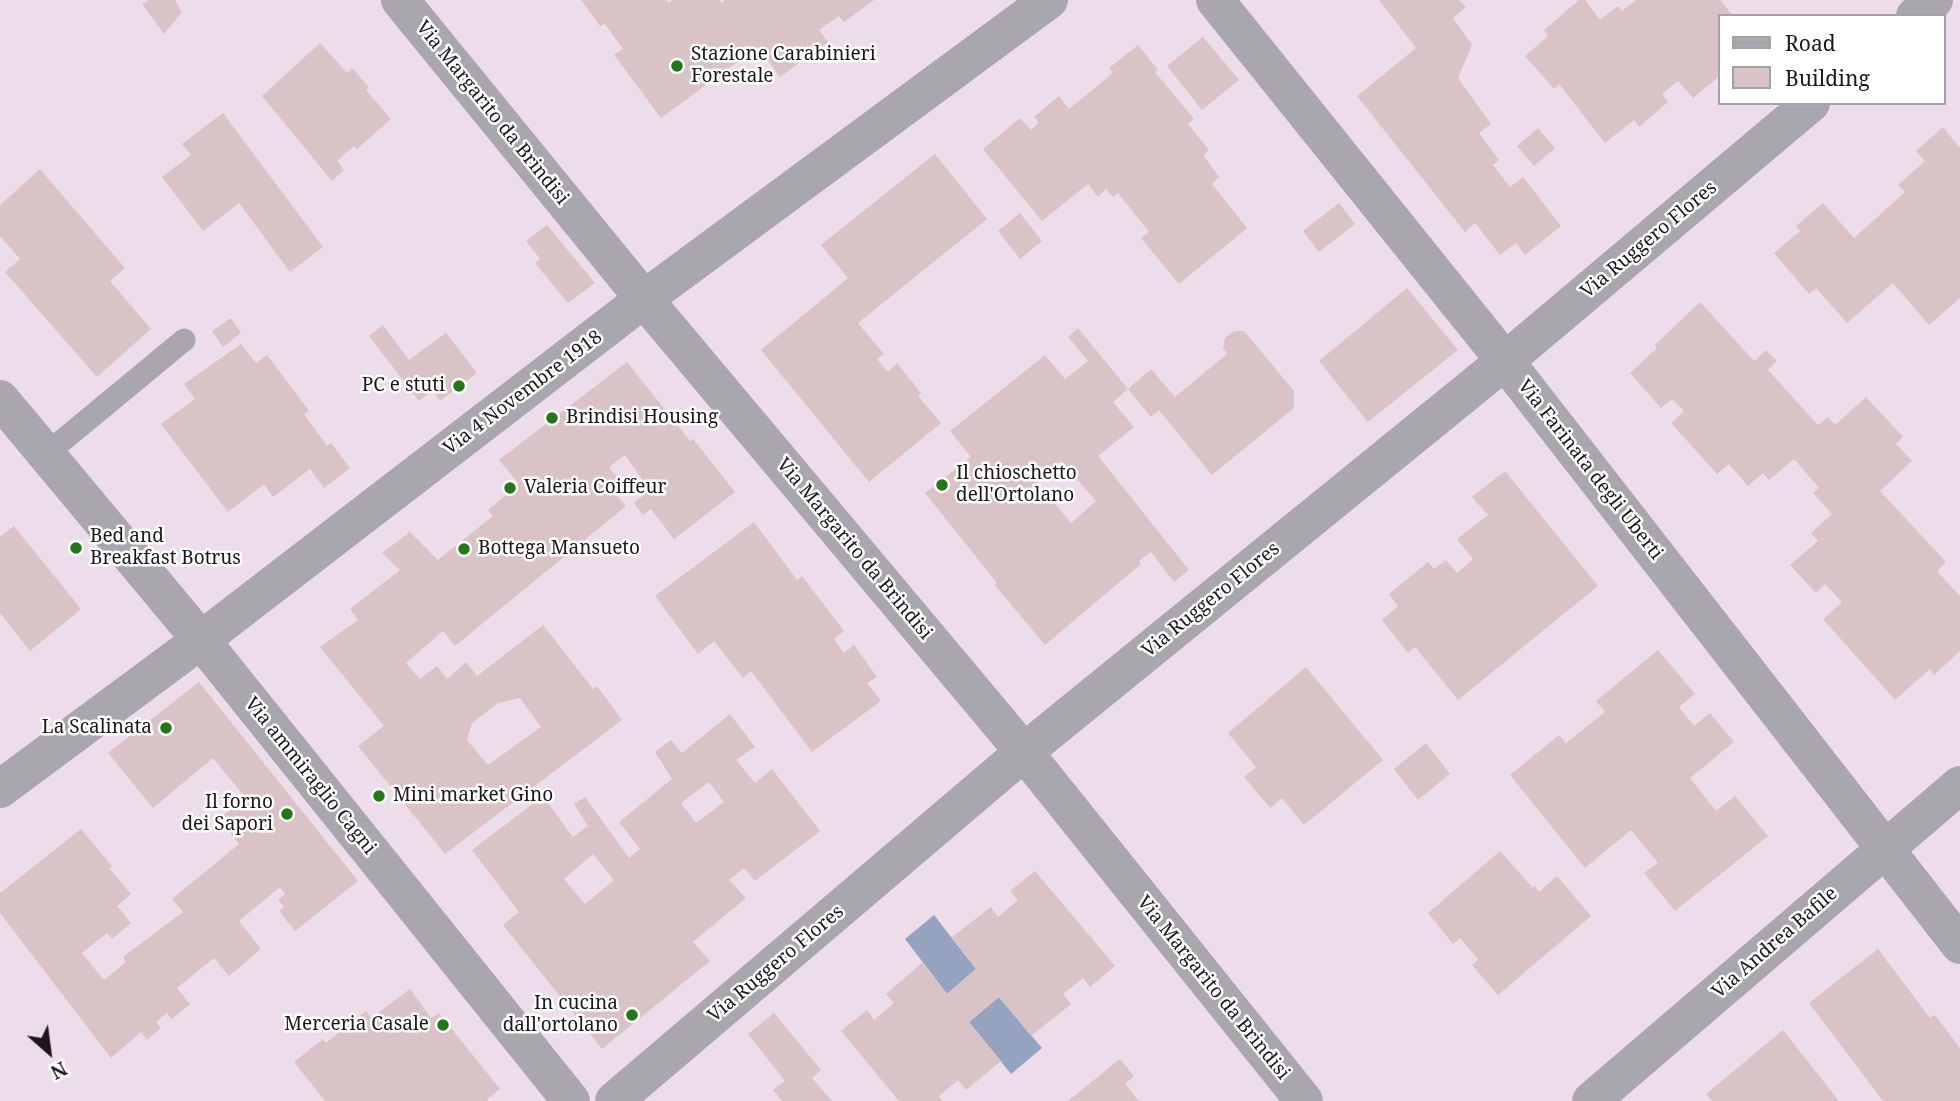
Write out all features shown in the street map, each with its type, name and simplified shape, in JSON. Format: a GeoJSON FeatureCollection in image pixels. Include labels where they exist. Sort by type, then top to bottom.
{"type":"FeatureCollection","features":[{"type":"Feature","properties":{"kind":"street","name":"Via Margarito da Brindisi"},"geometry":{"type":"LineString","coordinates":[[400,0],[645,299],[1024,752],[1304,1101]]}},
{"type":"Feature","properties":{"kind":"street","name":"Via 4 Novembre 1918"},"geometry":{"type":"LineString","coordinates":[[0,789],[201,640],[645,299],[1049,0]]}},
{"type":"Feature","properties":{"kind":"street","name":"Via Farinata degli Uberti"},"geometry":{"type":"LineString","coordinates":[[1215,0],[1504,362],[1960,945]]}},
{"type":"Feature","properties":{"kind":"street"},"geometry":{"type":"LineString","coordinates":[[1917,14],[1934,0]]}},
{"type":"Feature","properties":{"kind":"street","name":"Via Ruggero Flores"},"geometry":{"type":"LineString","coordinates":[[614,1101],[1024,752],[1504,362],[1809,105]]}},
{"type":"Feature","properties":{"kind":"street","name":"Via ammiraglio Cagni"},"geometry":{"type":"LineString","coordinates":[[0,399],[201,640],[571,1101]]}},
{"type":"Feature","properties":{"kind":"street","name":"Via Andrea Bafile"},"geometry":{"type":"LineString","coordinates":[[1591,1101],[1960,785]]}},
{"type":"Feature","properties":{"kind":"lane"},"geometry":{"type":"LineString","coordinates":[[45,455],[184,340]]}},
{"type":"Feature","properties":{"kind":"water"},"geometry":{"type":"Polygon","coordinates":[[[934,915],[976,969],[947,994],[905,939],[934,915]]]}},
{"type":"Feature","properties":{"kind":"water"},"geometry":{"type":"Polygon","coordinates":[[[999,997],[1042,1048],[1011,1074],[969,1022],[999,997]]]}},
{"type":"Feature","properties":{"kind":"building"},"geometry":{"type":"Polygon","coordinates":[[[149,0],[175,0],[182,12],[164,34],[142,4],[149,0]]]}},
{"type":"Feature","properties":{"kind":"building","name":"Stazione Carabinieri Forestale"},"geometry":{"type":"Polygon","coordinates":[[[581,0],[666,0],[669,3],[673,0],[720,0],[722,3],[725,0],[874,0],[844,22],[839,16],[819,30],[828,42],[780,77],[758,47],[661,118],[614,55],[623,49],[605,24],[600,26],[581,0]]]}},
{"type":"Feature","properties":{"kind":"building"},"geometry":{"type":"Polygon","coordinates":[[[1379,0],[1459,0],[1466,7],[1453,18],[1472,45],[1458,78],[1491,124],[1479,133],[1499,160],[1493,165],[1510,187],[1523,177],[1561,226],[1525,255],[1516,243],[1500,255],[1475,223],[1465,232],[1357,96],[1416,48],[1379,0]]]}},
{"type":"Feature","properties":{"kind":"building"},"geometry":{"type":"Polygon","coordinates":[[[1579,0],[1585,0],[1600,20],[1618,6],[1622,11],[1636,0],[1720,0],[1731,14],[1718,14],[1718,78],[1693,98],[1678,81],[1662,94],[1668,102],[1639,127],[1634,120],[1605,143],[1559,84],[1554,89],[1525,56],[1548,36],[1544,30],[1579,0]]]}},
{"type":"Feature","properties":{"kind":"building"},"geometry":{"type":"Polygon","coordinates":[[[1203,37],[1239,80],[1202,110],[1167,66],[1203,37]]]}},
{"type":"Feature","properties":{"kind":"building"},"geometry":{"type":"Polygon","coordinates":[[[320,43],[347,73],[352,68],[369,87],[366,90],[391,119],[357,149],[354,146],[337,161],[344,170],[332,181],[262,96],[320,43]]]}},
{"type":"Feature","properties":{"kind":"building"},"geometry":{"type":"Polygon","coordinates":[[[1138,45],[1158,70],[1155,72],[1194,119],[1188,124],[1209,150],[1203,155],[1219,177],[1212,184],[1247,228],[1179,284],[1141,238],[1149,232],[1118,193],[1113,197],[1106,189],[1098,197],[1088,184],[1042,221],[983,149],[1020,118],[1031,130],[1039,123],[1034,117],[1059,96],[1069,109],[1113,73],[1109,68],[1138,45]]]}},
{"type":"Feature","properties":{"kind":"building"},"geometry":{"type":"Polygon","coordinates":[[[223,113],[323,247],[290,272],[239,203],[203,231],[162,177],[191,155],[182,144],[223,113]]]}},
{"type":"Feature","properties":{"kind":"building"},"geometry":{"type":"Polygon","coordinates":[[[1943,127],[1960,148],[1960,298],[1929,325],[1893,283],[1847,323],[1816,288],[1809,294],[1774,253],[1800,231],[1796,226],[1823,203],[1854,238],[1905,192],[1898,185],[1925,161],[1916,151],[1943,127]]]}},
{"type":"Feature","properties":{"kind":"building"},"geometry":{"type":"Polygon","coordinates":[[[1538,128],[1555,148],[1534,166],[1517,146],[1538,128]]]}},
{"type":"Feature","properties":{"kind":"building"},"geometry":{"type":"Polygon","coordinates":[[[935,154],[987,219],[858,323],[884,354],[877,359],[888,372],[897,363],[921,393],[918,396],[941,423],[869,482],[761,350],[848,278],[821,245],[935,154]]]}},
{"type":"Feature","properties":{"kind":"building"},"geometry":{"type":"Polygon","coordinates":[[[40,169],[125,268],[110,281],[151,329],[97,377],[5,272],[20,259],[0,236],[0,205],[40,169]]]}},
{"type":"Feature","properties":{"kind":"building"},"geometry":{"type":"Polygon","coordinates":[[[1339,203],[1355,224],[1319,252],[1303,231],[1339,203]]]}},
{"type":"Feature","properties":{"kind":"building"},"geometry":{"type":"Polygon","coordinates":[[[1020,213],[1042,241],[1020,259],[998,231],[1020,213]]]}},
{"type":"Feature","properties":{"kind":"building"},"geometry":{"type":"Polygon","coordinates":[[[547,225],[595,283],[568,303],[535,263],[540,259],[526,241],[547,225]]]}},
{"type":"Feature","properties":{"kind":"building"},"geometry":{"type":"Polygon","coordinates":[[[1407,288],[1458,350],[1368,422],[1319,361],[1407,288]]]}},
{"type":"Feature","properties":{"kind":"building"},"geometry":{"type":"Polygon","coordinates":[[[1700,302],[1754,361],[1766,350],[1777,361],[1768,370],[1818,425],[1828,417],[1835,425],[1866,397],[1903,437],[1896,444],[1912,461],[1880,491],[1946,562],[1937,571],[1960,596],[1960,651],[1934,675],[1930,669],[1895,700],[1823,619],[1842,602],[1825,584],[1816,593],[1790,565],[1818,541],[1811,533],[1832,514],[1813,493],[1819,488],[1794,459],[1769,480],[1763,473],[1748,486],[1729,464],[1717,474],[1671,423],[1684,411],[1672,399],[1661,408],[1630,373],[1700,302]]]}},
{"type":"Feature","properties":{"kind":"building"},"geometry":{"type":"Polygon","coordinates":[[[231,318],[241,333],[223,347],[212,331],[231,318]]]}},
{"type":"Feature","properties":{"kind":"building"},"geometry":{"type":"Polygon","coordinates":[[[383,325],[409,360],[446,333],[477,373],[440,401],[433,390],[419,401],[369,336],[383,325]]]}},
{"type":"Feature","properties":{"kind":"building"},"geometry":{"type":"Polygon","coordinates":[[[1078,328],[1128,389],[1113,402],[1134,427],[1098,456],[1189,570],[1174,582],[1151,552],[1139,561],[1141,564],[1045,645],[994,584],[997,583],[925,493],[971,457],[950,431],[1045,355],[1065,379],[1088,361],[1068,337],[1078,328]],[[1061,461],[1036,481],[1071,523],[1096,501],[1061,461]]]}},
{"type":"Feature","properties":{"kind":"building"},"geometry":{"type":"Polygon","coordinates":[[[1234,331],[1244,331],[1294,391],[1294,408],[1212,475],[1159,410],[1151,417],[1128,389],[1151,369],[1175,397],[1227,354],[1223,348],[1225,338],[1234,331]]]}},
{"type":"Feature","properties":{"kind":"building"},"geometry":{"type":"Polygon","coordinates":[[[241,344],[256,363],[267,355],[309,411],[304,414],[327,446],[331,443],[350,468],[324,488],[310,469],[273,497],[264,484],[228,512],[161,424],[195,399],[184,384],[241,344]]]}},
{"type":"Feature","properties":{"kind":"building"},"geometry":{"type":"Polygon","coordinates":[[[627,362],[735,492],[674,539],[651,509],[643,515],[634,503],[650,490],[625,455],[609,467],[619,480],[610,488],[626,506],[455,646],[443,631],[406,663],[420,679],[437,666],[447,679],[466,662],[477,676],[543,625],[593,689],[597,686],[622,720],[445,854],[358,746],[384,726],[320,647],[358,620],[350,609],[400,570],[382,553],[410,532],[438,560],[493,516],[488,510],[519,484],[499,460],[627,362]],[[520,698],[498,703],[472,723],[467,740],[488,765],[541,727],[520,698]]]}},
{"type":"Feature","properties":{"kind":"building"},"geometry":{"type":"Polygon","coordinates":[[[1505,471],[1598,586],[1458,700],[1415,647],[1408,653],[1382,620],[1398,606],[1389,594],[1428,562],[1434,569],[1446,560],[1457,573],[1473,559],[1457,539],[1488,515],[1472,497],[1505,471]]]}},
{"type":"Feature","properties":{"kind":"building"},"geometry":{"type":"Polygon","coordinates":[[[754,522],[797,580],[802,576],[844,631],[834,639],[844,653],[854,645],[877,677],[867,683],[881,701],[812,752],[751,671],[743,678],[714,641],[698,654],[655,596],[754,522]]]}},
{"type":"Feature","properties":{"kind":"building"},"geometry":{"type":"Polygon","coordinates":[[[14,526],[81,609],[30,651],[0,613],[0,537],[14,526]]]}},
{"type":"Feature","properties":{"kind":"building"},"geometry":{"type":"Polygon","coordinates":[[[1658,650],[1695,694],[1679,707],[1694,726],[1710,713],[1734,742],[1690,778],[1716,811],[1735,796],[1768,836],[1675,911],[1644,873],[1658,863],[1631,830],[1585,868],[1510,775],[1559,735],[1566,743],[1605,712],[1596,701],[1658,650]]]}},
{"type":"Feature","properties":{"kind":"building"},"geometry":{"type":"Polygon","coordinates":[[[1306,667],[1383,760],[1304,825],[1282,798],[1270,808],[1244,777],[1256,767],[1228,733],[1306,667]]]}},
{"type":"Feature","properties":{"kind":"building"},"geometry":{"type":"Polygon","coordinates":[[[199,682],[358,881],[295,931],[279,911],[284,907],[278,900],[285,894],[280,887],[239,921],[261,949],[229,976],[214,958],[177,988],[190,1004],[172,1019],[167,1013],[156,1022],[161,1028],[147,1040],[141,1032],[111,1058],[0,913],[0,893],[81,829],[131,894],[117,906],[131,923],[112,939],[107,933],[82,953],[104,980],[126,962],[123,957],[183,912],[172,899],[239,844],[219,819],[245,797],[213,758],[153,808],[108,753],[199,682]]]}},
{"type":"Feature","properties":{"kind":"building"},"geometry":{"type":"Polygon","coordinates":[[[730,714],[755,747],[736,760],[755,783],[772,769],[820,831],[755,881],[744,868],[729,880],[746,898],[693,942],[710,961],[602,1049],[503,925],[519,912],[472,850],[543,796],[573,837],[588,826],[574,804],[585,797],[629,858],[640,849],[619,822],[672,779],[655,752],[671,740],[682,753],[730,714]],[[709,782],[681,803],[696,823],[724,802],[709,782]],[[593,854],[564,879],[585,904],[614,880],[593,854]]]}},
{"type":"Feature","properties":{"kind":"building"},"geometry":{"type":"Polygon","coordinates":[[[1426,743],[1450,774],[1418,800],[1394,769],[1426,743]]]}},
{"type":"Feature","properties":{"kind":"building"},"geometry":{"type":"Polygon","coordinates":[[[1500,851],[1539,892],[1557,876],[1591,916],[1498,995],[1472,965],[1478,959],[1460,938],[1453,944],[1428,913],[1500,851]]]}},
{"type":"Feature","properties":{"kind":"building"},"geometry":{"type":"Polygon","coordinates":[[[1035,871],[1115,966],[1090,987],[1083,978],[1063,994],[1071,1004],[1031,1036],[999,997],[969,1022],[1001,1061],[966,1090],[958,1080],[939,1096],[943,1101],[899,1101],[841,1031],[867,1010],[874,1020],[894,1003],[886,994],[922,963],[947,994],[976,969],[952,937],[991,907],[998,917],[1018,900],[1010,891],[1035,871]]]}},
{"type":"Feature","properties":{"kind":"building"},"geometry":{"type":"Polygon","coordinates":[[[1878,949],[1930,1018],[1935,1015],[1960,1048],[1960,1101],[1883,1101],[1809,1003],[1878,949]]]}},
{"type":"Feature","properties":{"kind":"building"},"geometry":{"type":"Polygon","coordinates":[[[410,989],[431,1018],[439,1013],[500,1089],[487,1099],[489,1101],[325,1101],[294,1062],[323,1039],[326,1043],[366,1011],[371,1018],[410,989]]]}},
{"type":"Feature","properties":{"kind":"building"},"geometry":{"type":"Polygon","coordinates":[[[774,1013],[821,1070],[812,1078],[832,1101],[782,1101],[773,1090],[785,1081],[748,1034],[774,1013]]]}},
{"type":"Feature","properties":{"kind":"building"},"geometry":{"type":"Polygon","coordinates":[[[1783,1030],[1839,1101],[1712,1101],[1706,1094],[1783,1030]]]}},
{"type":"Feature","properties":{"kind":"building"},"geometry":{"type":"Polygon","coordinates":[[[1120,1059],[1134,1076],[1125,1084],[1139,1101],[1068,1101],[1120,1059]]]}},
{"type":"Feature","properties":{"kind":"place","name":"Stazione Carabinieri Forestale"},"geometry":{"type":"Point","coordinates":[677,66]}},
{"type":"Feature","properties":{"kind":"place","name":"PC e stuti"},"geometry":{"type":"Point","coordinates":[459,386]}},
{"type":"Feature","properties":{"kind":"place","name":"Brindisi Housing"},"geometry":{"type":"Point","coordinates":[552,418]}},
{"type":"Feature","properties":{"kind":"place","name":"Il chioschetto dell'Ortolano"},"geometry":{"type":"Point","coordinates":[942,485]}},
{"type":"Feature","properties":{"kind":"place","name":"Valeria Coiffeur"},"geometry":{"type":"Point","coordinates":[510,488]}},
{"type":"Feature","properties":{"kind":"place","name":"Bed and Breakfast Botrus"},"geometry":{"type":"Point","coordinates":[76,548]}},
{"type":"Feature","properties":{"kind":"place","name":"Bottega Mansueto"},"geometry":{"type":"Point","coordinates":[464,549]}},
{"type":"Feature","properties":{"kind":"place","name":"La Scalinata"},"geometry":{"type":"Point","coordinates":[166,728]}},
{"type":"Feature","properties":{"kind":"place","name":"Mini market Gino"},"geometry":{"type":"Point","coordinates":[379,796]}},
{"type":"Feature","properties":{"kind":"place","name":"Il forno dei Sapori"},"geometry":{"type":"Point","coordinates":[287,814]}},
{"type":"Feature","properties":{"kind":"place","name":"In cucina dall'ortolano"},"geometry":{"type":"Point","coordinates":[632,1015]}},
{"type":"Feature","properties":{"kind":"place","name":"Merceria Casale"},"geometry":{"type":"Point","coordinates":[443,1025]}}]}
